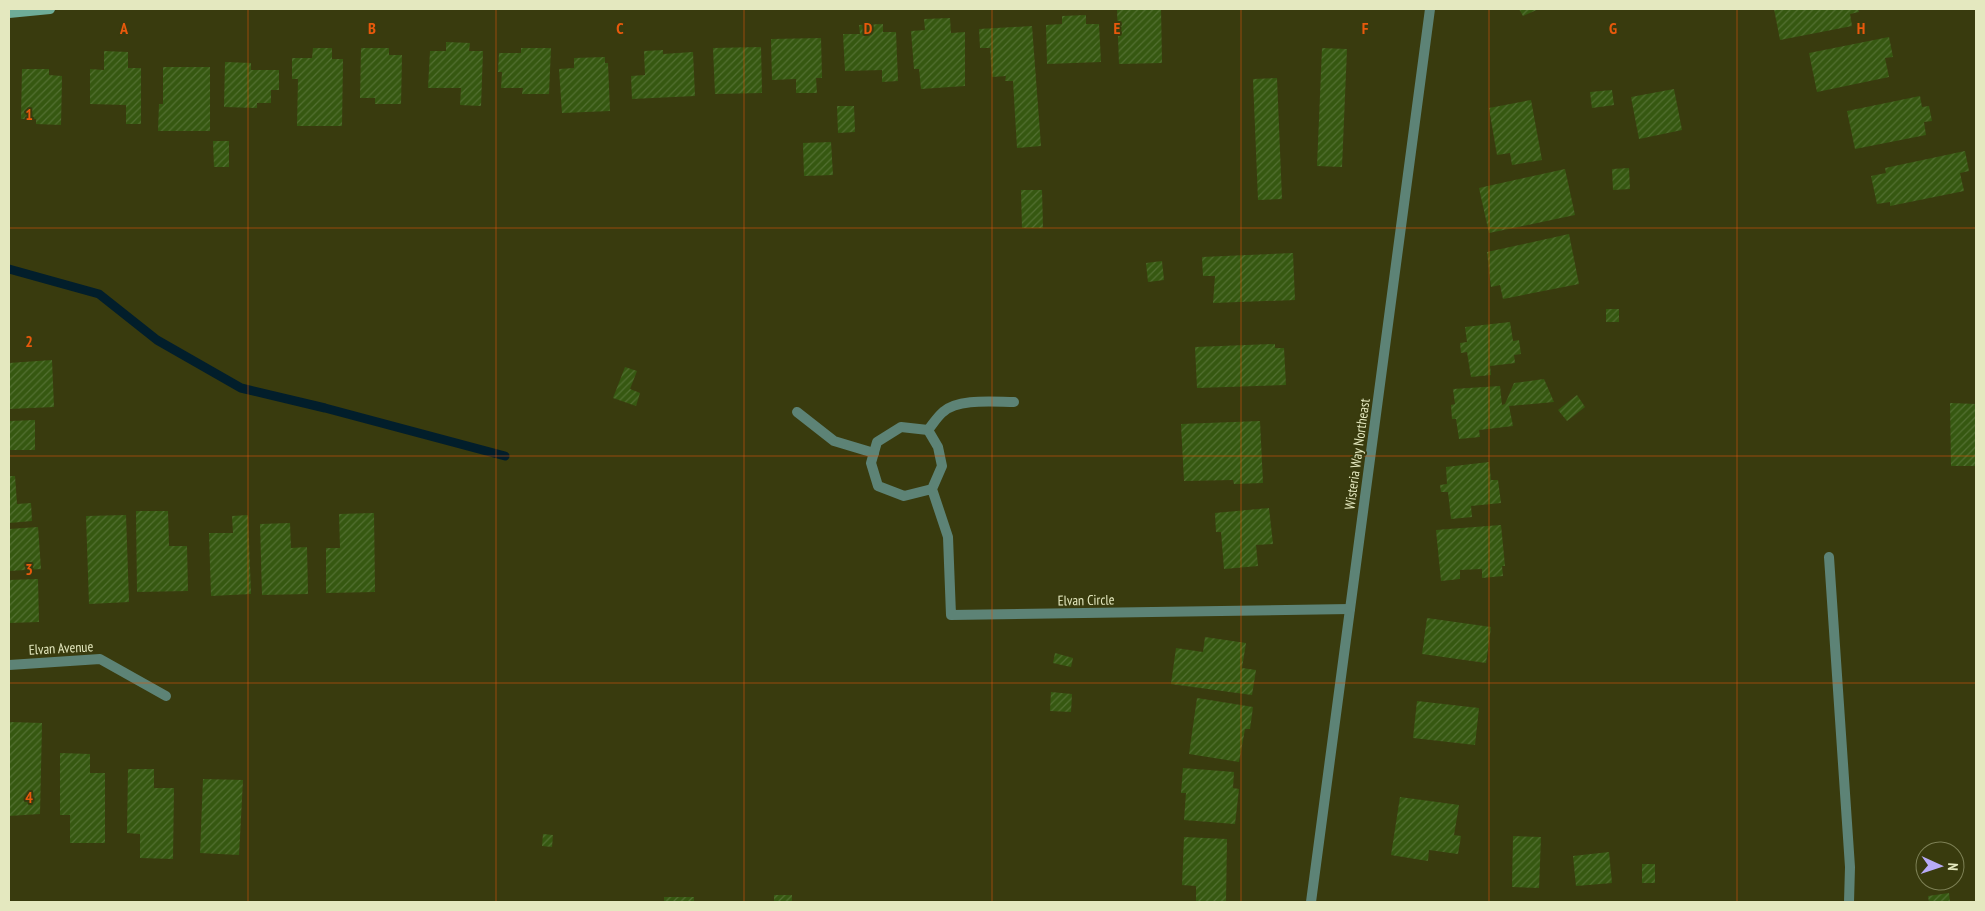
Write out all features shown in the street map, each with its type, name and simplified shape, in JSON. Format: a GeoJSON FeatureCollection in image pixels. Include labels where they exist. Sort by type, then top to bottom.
{"type":"FeatureCollection","features":[{"type":"Feature","properties":{"kind":"street"},"geometry":{"type":"LineString","coordinates":[[9,13],[50,9]]}},
{"type":"Feature","properties":{"kind":"street","name":"Wisteria Way Northeast"},"geometry":{"type":"LineString","coordinates":[[1311,902],[1430,9]]}},
{"type":"Feature","properties":{"kind":"street"},"geometry":{"type":"LineString","coordinates":[[928,430],[944,411],[956,405],[982,401],[1014,402]]}},
{"type":"Feature","properties":{"kind":"street"},"geometry":{"type":"LineString","coordinates":[[797,412],[834,441],[874,453]]}},
{"type":"Feature","properties":{"kind":"street"},"geometry":{"type":"LineString","coordinates":[[900,427],[928,430],[938,447],[942,466],[932,489],[904,496],[878,486],[871,463],[877,442],[900,427]]}},
{"type":"Feature","properties":{"kind":"street","name":"Elvan Circle"},"geometry":{"type":"LineString","coordinates":[[932,489],[948,537],[951,615],[1350,609]]}},
{"type":"Feature","properties":{"kind":"street"},"geometry":{"type":"LineString","coordinates":[[1829,557],[1850,867],[1849,902]]}},
{"type":"Feature","properties":{"kind":"street","name":"Elvan Avenue"},"geometry":{"type":"LineString","coordinates":[[9,665],[100,659],[166,696]]}},
{"type":"Feature","properties":{"kind":"building"},"geometry":{"type":"Polygon","coordinates":[[[1161,9],[1162,63],[1119,64],[1117,10],[1161,9]]]}},
{"type":"Feature","properties":{"kind":"building"},"geometry":{"type":"Polygon","coordinates":[[[1519,9],[1539,9],[1523,16],[1519,9]]]}},
{"type":"Feature","properties":{"kind":"building"},"geometry":{"type":"Polygon","coordinates":[[[1774,9],[1858,9],[1859,12],[1850,14],[1852,26],[1780,40],[1774,9]]]}},
{"type":"Feature","properties":{"kind":"building"},"geometry":{"type":"Polygon","coordinates":[[[1086,15],[1086,24],[1099,24],[1101,62],[1047,64],[1046,25],[1062,24],[1062,16],[1086,15]]]}},
{"type":"Feature","properties":{"kind":"building"},"geometry":{"type":"Polygon","coordinates":[[[950,18],[951,33],[965,32],[965,86],[921,89],[919,69],[914,69],[911,31],[925,30],[924,19],[950,18]]]}},
{"type":"Feature","properties":{"kind":"building"},"geometry":{"type":"Polygon","coordinates":[[[883,24],[883,32],[896,32],[898,81],[882,82],[882,70],[845,71],[843,34],[860,34],[859,25],[883,24]]]}},
{"type":"Feature","properties":{"kind":"building"},"geometry":{"type":"Polygon","coordinates":[[[1032,26],[1041,146],[1017,148],[1013,81],[1005,81],[1006,76],[992,77],[990,48],[980,48],[979,29],[1032,26]]]}},
{"type":"Feature","properties":{"kind":"building"},"geometry":{"type":"Polygon","coordinates":[[[1889,37],[1893,57],[1885,58],[1889,77],[1817,92],[1809,53],[1889,37]]]}},
{"type":"Feature","properties":{"kind":"building"},"geometry":{"type":"Polygon","coordinates":[[[821,38],[822,78],[816,78],[817,93],[796,93],[796,79],[772,80],[771,39],[821,38]]]}},
{"type":"Feature","properties":{"kind":"building"},"geometry":{"type":"Polygon","coordinates":[[[446,42],[470,43],[469,51],[483,51],[481,106],[460,105],[461,88],[428,88],[430,51],[446,51],[446,42]]]}},
{"type":"Feature","properties":{"kind":"building"},"geometry":{"type":"Polygon","coordinates":[[[761,47],[762,93],[715,94],[713,48],[761,47]]]}},
{"type":"Feature","properties":{"kind":"building"},"geometry":{"type":"Polygon","coordinates":[[[313,48],[332,48],[332,59],[343,59],[342,126],[297,126],[298,79],[292,79],[292,58],[312,58],[313,48]]]}},
{"type":"Feature","properties":{"kind":"building"},"geometry":{"type":"Polygon","coordinates":[[[361,48],[389,48],[389,55],[402,55],[401,104],[375,104],[375,98],[360,98],[361,48]]]}},
{"type":"Feature","properties":{"kind":"building"},"geometry":{"type":"Polygon","coordinates":[[[521,48],[551,48],[549,94],[522,94],[523,88],[501,88],[502,72],[498,72],[499,53],[521,53],[521,48]]]}},
{"type":"Feature","properties":{"kind":"building"},"geometry":{"type":"Polygon","coordinates":[[[1322,48],[1347,49],[1342,167],[1317,166],[1322,48]]]}},
{"type":"Feature","properties":{"kind":"building"},"geometry":{"type":"Polygon","coordinates":[[[663,50],[663,54],[693,52],[695,96],[632,99],[631,76],[645,75],[644,51],[663,50]]]}},
{"type":"Feature","properties":{"kind":"building"},"geometry":{"type":"Polygon","coordinates":[[[104,51],[128,52],[128,68],[141,68],[141,124],[126,124],[126,105],[90,104],[90,69],[104,70],[104,51]]]}},
{"type":"Feature","properties":{"kind":"building"},"geometry":{"type":"Polygon","coordinates":[[[605,57],[605,63],[608,63],[610,111],[562,113],[559,69],[574,68],[574,58],[605,57]]]}},
{"type":"Feature","properties":{"kind":"building"},"geometry":{"type":"Polygon","coordinates":[[[225,62],[251,63],[251,70],[279,70],[279,90],[271,90],[271,103],[257,103],[257,108],[224,107],[225,62]]]}},
{"type":"Feature","properties":{"kind":"building"},"geometry":{"type":"Polygon","coordinates":[[[163,67],[210,67],[210,131],[158,131],[159,104],[163,104],[163,67]]]}},
{"type":"Feature","properties":{"kind":"building"},"geometry":{"type":"Polygon","coordinates":[[[22,69],[49,69],[49,75],[62,76],[61,125],[36,124],[36,119],[21,119],[22,69]]]}},
{"type":"Feature","properties":{"kind":"building"},"geometry":{"type":"Polygon","coordinates":[[[1277,78],[1282,199],[1258,200],[1253,79],[1277,78]]]}},
{"type":"Feature","properties":{"kind":"building"},"geometry":{"type":"Polygon","coordinates":[[[1674,89],[1682,130],[1639,139],[1631,97],[1674,89]]]}},
{"type":"Feature","properties":{"kind":"building"},"geometry":{"type":"Polygon","coordinates":[[[1612,90],[1614,105],[1592,108],[1590,92],[1612,90]]]}},
{"type":"Feature","properties":{"kind":"building"},"geometry":{"type":"Polygon","coordinates":[[[1920,96],[1922,107],[1929,106],[1932,121],[1924,122],[1926,135],[1855,149],[1847,111],[1920,96]]]}},
{"type":"Feature","properties":{"kind":"building"},"geometry":{"type":"Polygon","coordinates":[[[1531,100],[1542,160],[1512,165],[1510,153],[1497,155],[1489,108],[1531,100]]]}},
{"type":"Feature","properties":{"kind":"building"},"geometry":{"type":"Polygon","coordinates":[[[837,106],[854,106],[855,132],[838,133],[837,106]]]}},
{"type":"Feature","properties":{"kind":"building"},"geometry":{"type":"Polygon","coordinates":[[[213,141],[229,141],[229,167],[214,167],[213,141]]]}},
{"type":"Feature","properties":{"kind":"building"},"geometry":{"type":"Polygon","coordinates":[[[831,142],[833,175],[804,176],[803,143],[831,142]]]}},
{"type":"Feature","properties":{"kind":"building"},"geometry":{"type":"Polygon","coordinates":[[[1965,151],[1969,171],[1960,173],[1964,191],[1890,206],[1890,202],[1877,204],[1871,176],[1886,173],[1885,168],[1965,151]]]}},
{"type":"Feature","properties":{"kind":"building"},"geometry":{"type":"Polygon","coordinates":[[[1629,168],[1630,189],[1613,190],[1612,169],[1629,168]]]}},
{"type":"Feature","properties":{"kind":"building"},"geometry":{"type":"Polygon","coordinates":[[[1565,169],[1575,215],[1489,233],[1479,188],[1565,169]]]}},
{"type":"Feature","properties":{"kind":"building"},"geometry":{"type":"Polygon","coordinates":[[[1021,190],[1042,190],[1043,228],[1022,228],[1021,190]]]}},
{"type":"Feature","properties":{"kind":"building"},"geometry":{"type":"Polygon","coordinates":[[[1569,234],[1579,284],[1503,299],[1500,285],[1491,287],[1487,252],[1569,234]]]}},
{"type":"Feature","properties":{"kind":"building"},"geometry":{"type":"Polygon","coordinates":[[[1293,253],[1295,300],[1213,303],[1215,276],[1203,276],[1202,257],[1293,253]]]}},
{"type":"Feature","properties":{"kind":"building"},"geometry":{"type":"Polygon","coordinates":[[[1162,261],[1164,280],[1148,282],[1146,263],[1162,261]]]}},
{"type":"Feature","properties":{"kind":"building"},"geometry":{"type":"Polygon","coordinates":[[[1606,309],[1619,309],[1619,322],[1606,322],[1606,309]]]}},
{"type":"Feature","properties":{"kind":"building"},"geometry":{"type":"Polygon","coordinates":[[[1510,322],[1513,341],[1519,340],[1521,354],[1514,355],[1515,363],[1490,366],[1491,375],[1471,377],[1467,352],[1461,353],[1460,343],[1467,342],[1465,327],[1510,322]]]}},
{"type":"Feature","properties":{"kind":"building"},"geometry":{"type":"Polygon","coordinates":[[[1275,344],[1275,348],[1284,348],[1286,385],[1197,388],[1195,347],[1275,344]]]}},
{"type":"Feature","properties":{"kind":"building"},"geometry":{"type":"Polygon","coordinates":[[[52,360],[54,407],[9,409],[9,363],[52,360]]]}},
{"type":"Feature","properties":{"kind":"building"},"geometry":{"type":"Polygon","coordinates":[[[625,367],[637,371],[630,389],[640,393],[636,406],[613,398],[625,367]]]}},
{"type":"Feature","properties":{"kind":"building"},"geometry":{"type":"Polygon","coordinates":[[[1544,379],[1554,402],[1509,406],[1513,426],[1479,430],[1480,437],[1459,439],[1456,419],[1452,419],[1451,405],[1455,404],[1453,389],[1500,386],[1502,405],[1505,404],[1514,383],[1544,379]]]}},
{"type":"Feature","properties":{"kind":"building"},"geometry":{"type":"Polygon","coordinates":[[[1577,395],[1585,407],[1567,421],[1558,410],[1577,395]]]}},
{"type":"Feature","properties":{"kind":"building"},"geometry":{"type":"Polygon","coordinates":[[[1950,403],[1976,404],[1976,466],[1951,466],[1950,403]]]}},
{"type":"Feature","properties":{"kind":"building"},"geometry":{"type":"Polygon","coordinates":[[[35,420],[35,450],[9,450],[9,421],[35,420]]]}},
{"type":"Feature","properties":{"kind":"building"},"geometry":{"type":"Polygon","coordinates":[[[1260,421],[1263,483],[1234,484],[1233,480],[1184,481],[1181,424],[1260,421]]]}},
{"type":"Feature","properties":{"kind":"building"},"geometry":{"type":"Polygon","coordinates":[[[1489,462],[1491,480],[1498,480],[1501,503],[1471,506],[1472,517],[1451,519],[1448,492],[1441,492],[1440,485],[1447,484],[1446,467],[1489,462]]]}},
{"type":"Feature","properties":{"kind":"building"},"geometry":{"type":"Polygon","coordinates":[[[9,476],[15,476],[17,504],[31,503],[32,521],[9,523],[9,476]]]}},
{"type":"Feature","properties":{"kind":"building"},"geometry":{"type":"Polygon","coordinates":[[[1269,508],[1273,544],[1256,545],[1258,566],[1224,569],[1221,532],[1216,532],[1215,513],[1269,508]]]}},
{"type":"Feature","properties":{"kind":"building"},"geometry":{"type":"Polygon","coordinates":[[[136,511],[168,511],[169,546],[187,546],[188,591],[137,592],[136,511]]]}},
{"type":"Feature","properties":{"kind":"building"},"geometry":{"type":"Polygon","coordinates":[[[374,513],[375,592],[326,593],[326,548],[340,548],[339,514],[374,513]]]}},
{"type":"Feature","properties":{"kind":"building"},"geometry":{"type":"Polygon","coordinates":[[[126,515],[129,602],[89,604],[86,516],[126,515]]]}},
{"type":"Feature","properties":{"kind":"building"},"geometry":{"type":"Polygon","coordinates":[[[248,515],[251,594],[211,596],[209,533],[233,533],[232,516],[248,515]]]}},
{"type":"Feature","properties":{"kind":"building"},"geometry":{"type":"Polygon","coordinates":[[[290,523],[291,548],[307,547],[308,594],[262,595],[260,524],[290,523]]]}},
{"type":"Feature","properties":{"kind":"building"},"geometry":{"type":"Polygon","coordinates":[[[1501,525],[1505,566],[1502,566],[1503,576],[1482,578],[1482,569],[1460,570],[1460,579],[1441,581],[1436,530],[1501,525]]]}},
{"type":"Feature","properties":{"kind":"building"},"geometry":{"type":"Polygon","coordinates":[[[38,527],[41,569],[9,571],[9,529],[38,527]]]}},
{"type":"Feature","properties":{"kind":"building"},"geometry":{"type":"Polygon","coordinates":[[[38,579],[39,622],[9,623],[9,580],[38,579]]]}},
{"type":"Feature","properties":{"kind":"building"},"geometry":{"type":"Polygon","coordinates":[[[1427,618],[1491,627],[1486,663],[1422,654],[1427,618]]]}},
{"type":"Feature","properties":{"kind":"building"},"geometry":{"type":"Polygon","coordinates":[[[1205,637],[1246,643],[1242,668],[1256,670],[1252,695],[1171,684],[1176,648],[1203,652],[1205,637]]]}},
{"type":"Feature","properties":{"kind":"building"},"geometry":{"type":"Polygon","coordinates":[[[1055,653],[1073,658],[1071,667],[1053,663],[1055,653]]]}},
{"type":"Feature","properties":{"kind":"building"},"geometry":{"type":"Polygon","coordinates":[[[1051,692],[1072,694],[1071,712],[1050,711],[1051,692]]]}},
{"type":"Feature","properties":{"kind":"building"},"geometry":{"type":"Polygon","coordinates":[[[1197,698],[1253,707],[1250,729],[1245,729],[1239,762],[1189,754],[1197,698]]]}},
{"type":"Feature","properties":{"kind":"building"},"geometry":{"type":"Polygon","coordinates":[[[1417,701],[1479,708],[1475,745],[1413,738],[1417,701]]]}},
{"type":"Feature","properties":{"kind":"building"},"geometry":{"type":"Polygon","coordinates":[[[9,722],[42,723],[40,814],[9,816],[9,722]]]}},
{"type":"Feature","properties":{"kind":"building"},"geometry":{"type":"Polygon","coordinates":[[[60,753],[90,754],[90,773],[105,773],[105,843],[70,843],[70,815],[60,815],[60,753]]]}},
{"type":"Feature","properties":{"kind":"building"},"geometry":{"type":"Polygon","coordinates":[[[1183,768],[1234,772],[1233,788],[1239,789],[1235,824],[1184,820],[1186,793],[1181,793],[1183,768]]]}},
{"type":"Feature","properties":{"kind":"building"},"geometry":{"type":"Polygon","coordinates":[[[128,769],[154,769],[154,788],[174,788],[173,859],[140,858],[140,834],[127,833],[128,769]]]}},
{"type":"Feature","properties":{"kind":"building"},"geometry":{"type":"Polygon","coordinates":[[[203,779],[243,780],[239,855],[200,853],[203,779]]]}},
{"type":"Feature","properties":{"kind":"building"},"geometry":{"type":"Polygon","coordinates":[[[1400,797],[1459,805],[1454,835],[1461,836],[1458,854],[1429,850],[1428,861],[1391,855],[1400,797]]]}},
{"type":"Feature","properties":{"kind":"building"},"geometry":{"type":"Polygon","coordinates":[[[543,834],[553,835],[552,847],[542,846],[543,834]]]}},
{"type":"Feature","properties":{"kind":"building"},"geometry":{"type":"Polygon","coordinates":[[[1513,836],[1541,837],[1539,888],[1512,887],[1513,836]]]}},
{"type":"Feature","properties":{"kind":"building"},"geometry":{"type":"Polygon","coordinates":[[[1184,837],[1227,839],[1226,902],[1196,902],[1196,886],[1182,885],[1184,837]]]}},
{"type":"Feature","properties":{"kind":"building"},"geometry":{"type":"Polygon","coordinates":[[[1609,852],[1612,883],[1576,886],[1573,856],[1609,852]]]}},
{"type":"Feature","properties":{"kind":"building"},"geometry":{"type":"Polygon","coordinates":[[[1642,864],[1655,864],[1655,883],[1642,883],[1642,864]]]}},
{"type":"Feature","properties":{"kind":"building"},"geometry":{"type":"Polygon","coordinates":[[[1949,893],[1950,902],[1929,902],[1928,896],[1949,893]]]}},
{"type":"Feature","properties":{"kind":"building"},"geometry":{"type":"Polygon","coordinates":[[[774,895],[792,895],[792,902],[774,902],[774,895]]]}},
{"type":"Feature","properties":{"kind":"building"},"geometry":{"type":"Polygon","coordinates":[[[664,897],[694,897],[694,902],[664,902],[664,897]]]}},
{"type":"Feature","properties":{"kind":"waterway"},"geometry":{"type":"LineString","coordinates":[[9,269],[99,294],[157,340],[241,388],[325,408],[505,456]]}}]}
